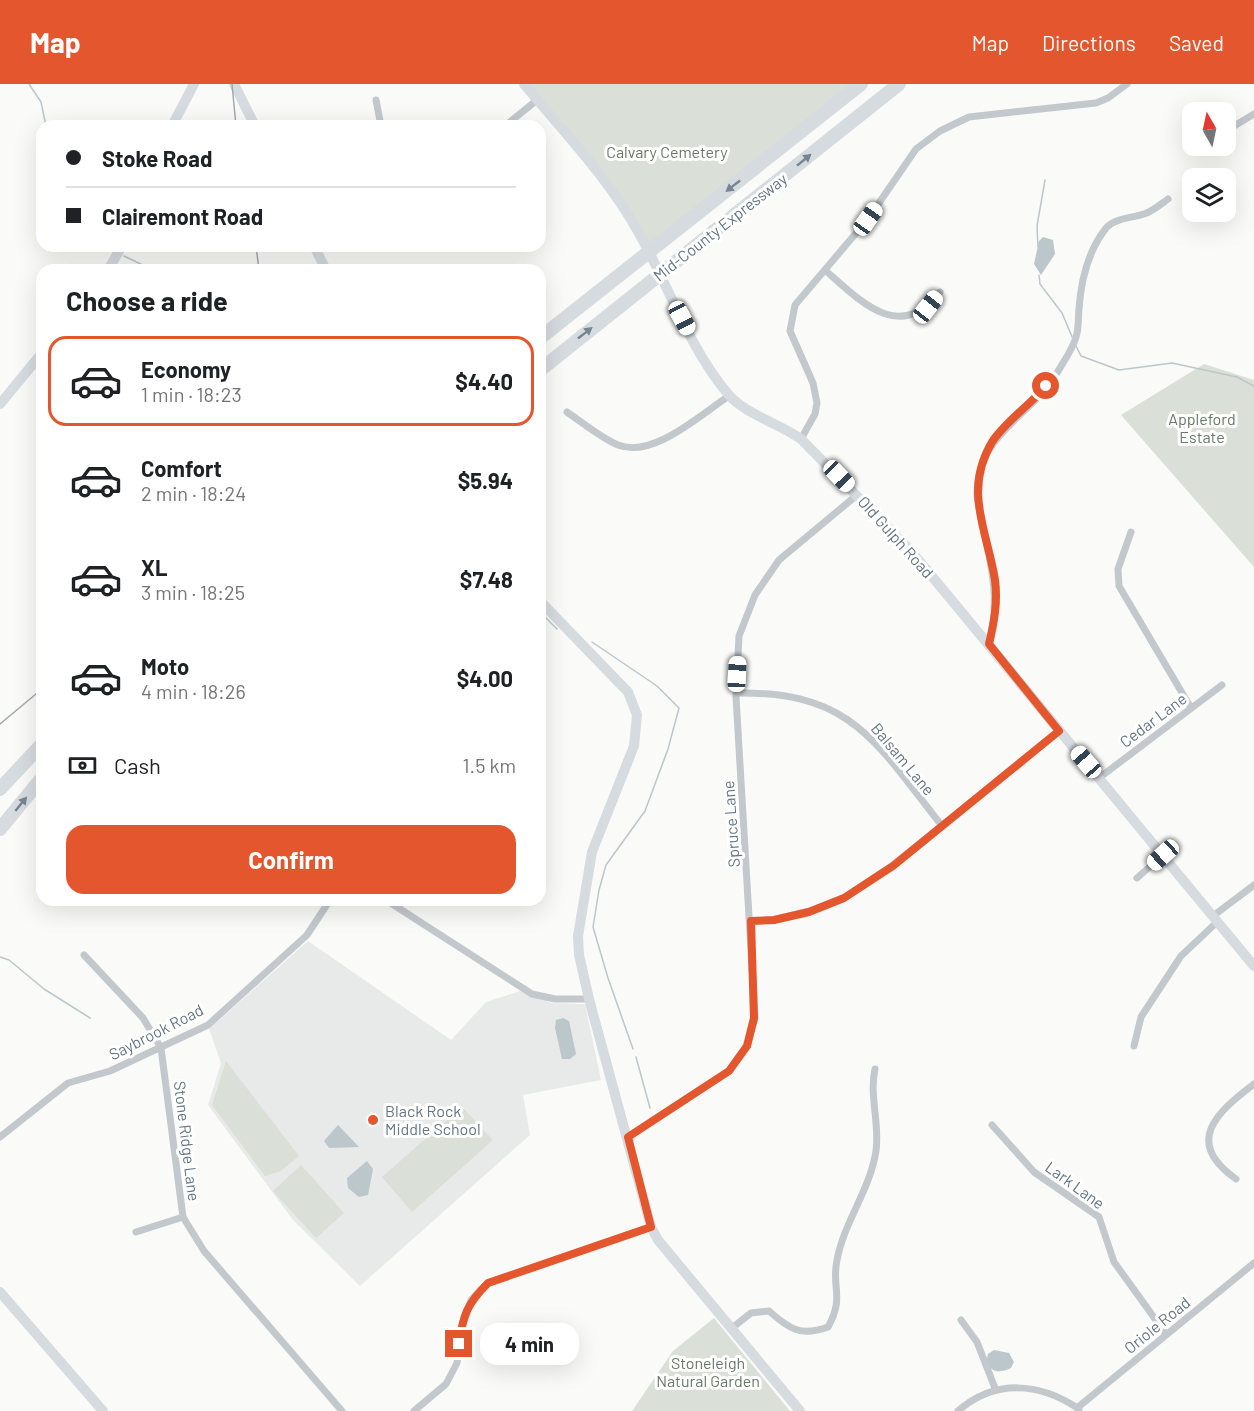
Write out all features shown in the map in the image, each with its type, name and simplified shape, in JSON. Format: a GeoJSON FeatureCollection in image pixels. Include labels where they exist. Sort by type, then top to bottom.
{"type":"FeatureCollection","features":[{"type":"Feature","properties":{"kind":"highway","name":"Mid-County Expressway"},"geometry":{"type":"LineString","coordinates":[[546,333],[861,84]]}},
{"type":"Feature","properties":{"kind":"highway","name":"Mid-County Expressway"},"geometry":{"type":"LineString","coordinates":[[546,365],[899,84]]}},
{"type":"Feature","properties":{"kind":"highway"},"geometry":{"type":"LineString","coordinates":[[0,789],[36,750]]}},
{"type":"Feature","properties":{"kind":"highway"},"geometry":{"type":"LineString","coordinates":[[0,829],[36,785]]}},
{"type":"Feature","properties":{"kind":"street"},"geometry":{"type":"LineString","coordinates":[[175,120],[194,84]]}},
{"type":"Feature","properties":{"kind":"street"},"geometry":{"type":"LineString","coordinates":[[234,84],[252,120]]}},
{"type":"Feature","properties":{"kind":"street","name":"Old Gulph Road"},"geometry":{"type":"LineString","coordinates":[[524,84],[619,202],[640,234],[703,358],[729,396],[801,439],[911,551],[1254,966]]}},
{"type":"Feature","properties":{"kind":"street"},"geometry":{"type":"LineString","coordinates":[[801,439],[815,414],[816,392],[793,341],[790,319],[795,305],[868,219],[916,149],[940,131],[969,117],[1096,102],[1108,98],[1127,84]]}},
{"type":"Feature","properties":{"kind":"street"},"geometry":{"type":"LineString","coordinates":[[376,100],[380,120]]}},
{"type":"Feature","properties":{"kind":"street"},"geometry":{"type":"LineString","coordinates":[[512,120],[537,100]]}},
{"type":"Feature","properties":{"kind":"street"},"geometry":{"type":"LineString","coordinates":[[1236,125],[1254,114]]}},
{"type":"Feature","properties":{"kind":"street"},"geometry":{"type":"LineString","coordinates":[[989,644],[995,616],[996,591],[977,496],[979,472],[993,442],[1055,376],[1074,342],[1081,289],[1092,248],[1109,225],[1146,213],[1168,199]]}},
{"type":"Feature","properties":{"kind":"street"},"geometry":{"type":"LineString","coordinates":[[825,270],[869,308],[886,315],[906,316],[919,313],[928,307],[940,292]]}},
{"type":"Feature","properties":{"kind":"street"},"geometry":{"type":"LineString","coordinates":[[0,404],[36,360]]}},
{"type":"Feature","properties":{"kind":"street"},"geometry":{"type":"LineString","coordinates":[[567,412],[617,445],[633,449],[650,446],[664,439],[729,396]]}},
{"type":"Feature","properties":{"kind":"street","name":"Spruce Lane"},"geometry":{"type":"LineString","coordinates":[[628,1137],[729,1071],[747,1046],[754,1018],[751,921],[736,693],[739,636],[755,595],[779,560],[858,495]]}},
{"type":"Feature","properties":{"kind":"street"},"geometry":{"type":"LineString","coordinates":[[1131,532],[1118,569],[1119,586],[1191,708]]}},
{"type":"Feature","properties":{"kind":"street"},"geometry":{"type":"LineString","coordinates":[[546,607],[628,692],[637,715],[634,746],[592,852],[584,887],[578,936],[579,956],[589,999],[651,1227],[658,1240],[800,1411]]}},
{"type":"Feature","properties":{"kind":"street","name":"Cedar Lane"},"geometry":{"type":"LineString","coordinates":[[1099,778],[1222,685]]}},
{"type":"Feature","properties":{"kind":"street","name":"Balsam Lane"},"geometry":{"type":"LineString","coordinates":[[736,693],[787,695],[829,707],[856,725],[875,742],[942,826]]}},
{"type":"Feature","properties":{"kind":"street"},"geometry":{"type":"LineString","coordinates":[[751,921],[774,920],[809,912],[844,898],[893,866],[1059,731]]}},
{"type":"Feature","properties":{"kind":"street"},"geometry":{"type":"LineString","coordinates":[[1137,878],[1163,855]]}},
{"type":"Feature","properties":{"kind":"street"},"geometry":{"type":"LineString","coordinates":[[1134,1046],[1141,1017],[1181,956],[1215,919],[1254,885]]}},
{"type":"Feature","properties":{"kind":"street","name":"Saybrook Road"},"geometry":{"type":"LineString","coordinates":[[0,1137],[68,1083],[110,1071],[208,1025],[307,935],[326,906]]}},
{"type":"Feature","properties":{"kind":"street"},"geometry":{"type":"LineString","coordinates":[[395,906],[532,994],[555,999],[589,999]]}},
{"type":"Feature","properties":{"kind":"street","name":"Stone Ridge Lane"},"geometry":{"type":"LineString","coordinates":[[84,955],[143,1018],[161,1048],[183,1217],[204,1251],[342,1411]]}},
{"type":"Feature","properties":{"kind":"street"},"geometry":{"type":"LineString","coordinates":[[732,1328],[751,1313],[769,1311],[789,1328],[813,1333],[828,1327],[833,1319],[837,1311],[836,1261],[856,1206],[870,1178],[876,1150],[872,1083],[875,1069]]}},
{"type":"Feature","properties":{"kind":"street"},"geometry":{"type":"LineString","coordinates":[[1236,1179],[1223,1169],[1213,1155],[1209,1141],[1210,1130],[1216,1115],[1254,1084]]}},
{"type":"Feature","properties":{"kind":"street","name":"Lark Lane"},"geometry":{"type":"LineString","coordinates":[[992,1125],[1034,1172],[1099,1217],[1114,1262],[1166,1334]]}},
{"type":"Feature","properties":{"kind":"street"},"geometry":{"type":"LineString","coordinates":[[136,1232],[183,1217]]}},
{"type":"Feature","properties":{"kind":"street"},"geometry":{"type":"LineString","coordinates":[[414,1411],[446,1384],[457,1364],[462,1325],[471,1300],[488,1283],[651,1227]]}},
{"type":"Feature","properties":{"kind":"street","name":"Oriole Road"},"geometry":{"type":"LineString","coordinates":[[1079,1409],[1166,1334],[1254,1263]]}},
{"type":"Feature","properties":{"kind":"street"},"geometry":{"type":"LineString","coordinates":[[0,1292],[103,1411]]}},
{"type":"Feature","properties":{"kind":"street"},"geometry":{"type":"LineString","coordinates":[[961,1320],[977,1342],[995,1388]]}},
{"type":"Feature","properties":{"kind":"street"},"geometry":{"type":"LineString","coordinates":[[958,1411],[970,1400],[995,1388],[1024,1387],[1053,1396],[1079,1409]]}},
{"type":"Feature","properties":{"kind":"shaded area"},"geometry":{"type":"Polygon","coordinates":[[[1043,237],[1053,240],[1055,254],[1041,275],[1034,264],[1039,241],[1043,237]]]}},
{"type":"Feature","properties":{"kind":"shaded area","name":"Black Rock Middle School"},"geometry":{"type":"Polygon","coordinates":[[[308,941],[451,1040],[486,1002],[520,991],[552,1003],[585,1004],[601,1080],[523,1095],[530,1135],[360,1286],[293,1220],[208,1105],[221,1063],[209,1029],[308,941]]]}},
{"type":"Feature","properties":{"kind":"shaded area"},"geometry":{"type":"Polygon","coordinates":[[[563,1018],[569,1021],[576,1054],[570,1059],[562,1059],[555,1028],[556,1020],[563,1018]]]}},
{"type":"Feature","properties":{"kind":"shaded area"},"geometry":{"type":"Polygon","coordinates":[[[338,1125],[359,1147],[329,1148],[324,1141],[338,1125]]]}},
{"type":"Feature","properties":{"kind":"shaded area"},"geometry":{"type":"Polygon","coordinates":[[[367,1161],[373,1169],[368,1195],[359,1197],[348,1188],[347,1178],[367,1161]]]}},
{"type":"Feature","properties":{"kind":"shaded area"},"geometry":{"type":"Polygon","coordinates":[[[994,1350],[1009,1353],[1014,1362],[1011,1368],[1003,1371],[991,1369],[986,1363],[988,1354],[994,1350]]]}},
{"type":"Feature","properties":{"kind":"green space","name":"Calvary Cemetery"},"geometry":{"type":"Polygon","coordinates":[[[524,84],[861,84],[654,249],[524,84]]]}},
{"type":"Feature","properties":{"kind":"green space","name":"Appleford Estate"},"geometry":{"type":"Polygon","coordinates":[[[1204,364],[1254,380],[1254,567],[1121,415],[1204,364]]]}},
{"type":"Feature","properties":{"kind":"green space"},"geometry":{"type":"Polygon","coordinates":[[[226,1061],[299,1156],[281,1171],[265,1176],[212,1105],[226,1061]]]}},
{"type":"Feature","properties":{"kind":"green space"},"geometry":{"type":"Polygon","coordinates":[[[462,1107],[493,1140],[412,1212],[382,1177],[462,1107]]]}},
{"type":"Feature","properties":{"kind":"green space"},"geometry":{"type":"Polygon","coordinates":[[[301,1165],[344,1213],[316,1238],[273,1191],[301,1165]]]}},
{"type":"Feature","properties":{"kind":"green space","name":"Stoneleigh Natural Garden"},"geometry":{"type":"Polygon","coordinates":[[[714,1318],[790,1411],[632,1411],[673,1351],[714,1318]]]}},
{"type":"Feature","properties":{"kind":"waterway"},"geometry":{"type":"LineString","coordinates":[[29,84],[41,102],[45,120]]}},
{"type":"Feature","properties":{"kind":"waterway"},"geometry":{"type":"LineString","coordinates":[[1038,247],[1037,226],[1045,180]]}},
{"type":"Feature","properties":{"kind":"waterway"},"geometry":{"type":"LineString","coordinates":[[124,256],[141,264]]}},
{"type":"Feature","properties":{"kind":"waterway"},"geometry":{"type":"LineString","coordinates":[[1039,275],[1040,284],[1062,313],[1073,339]]}},
{"type":"Feature","properties":{"kind":"waterway"},"geometry":{"type":"LineString","coordinates":[[1076,346],[1081,356],[1119,370],[1172,363],[1237,377],[1254,386]]}},
{"type":"Feature","properties":{"kind":"waterway"},"geometry":{"type":"LineString","coordinates":[[546,618],[557,629]]}},
{"type":"Feature","properties":{"kind":"waterway"},"geometry":{"type":"LineString","coordinates":[[592,642],[657,686],[679,708],[668,749],[645,811],[606,865],[593,927],[633,1049]]}},
{"type":"Feature","properties":{"kind":"waterway"},"geometry":{"type":"LineString","coordinates":[[0,957],[9,960],[44,989],[90,1018]]}},
{"type":"Feature","properties":{"kind":"waterway"},"geometry":{"type":"LineString","coordinates":[[636,1057],[650,1108]]}},
{"type":"Feature","properties":{"kind":"tram line"},"geometry":{"type":"LineString","coordinates":[[232,84],[235,120]]}},
{"type":"Feature","properties":{"kind":"tram line"},"geometry":{"type":"LineString","coordinates":[[257,252],[258,264]]}},
{"type":"Feature","properties":{"kind":"tram line"},"geometry":{"type":"LineString","coordinates":[[0,724],[36,694]]}},
{"type":"Feature","properties":{"kind":"place","name":"Black Rock Middle School"},"geometry":{"type":"Point","coordinates":[373,1120]}},
{"type":"Feature","properties":{"kind":"route"},"geometry":{"type":"LineString","coordinates":[[459,1344],[462,1325],[471,1300],[488,1283],[651,1227],[628,1137],[729,1071],[747,1046],[754,1018],[751,921],[774,920],[809,912],[844,898],[893,866],[1059,731],[989,644],[995,616],[996,591],[977,496],[979,472],[993,442],[1046,386]]}}]}
